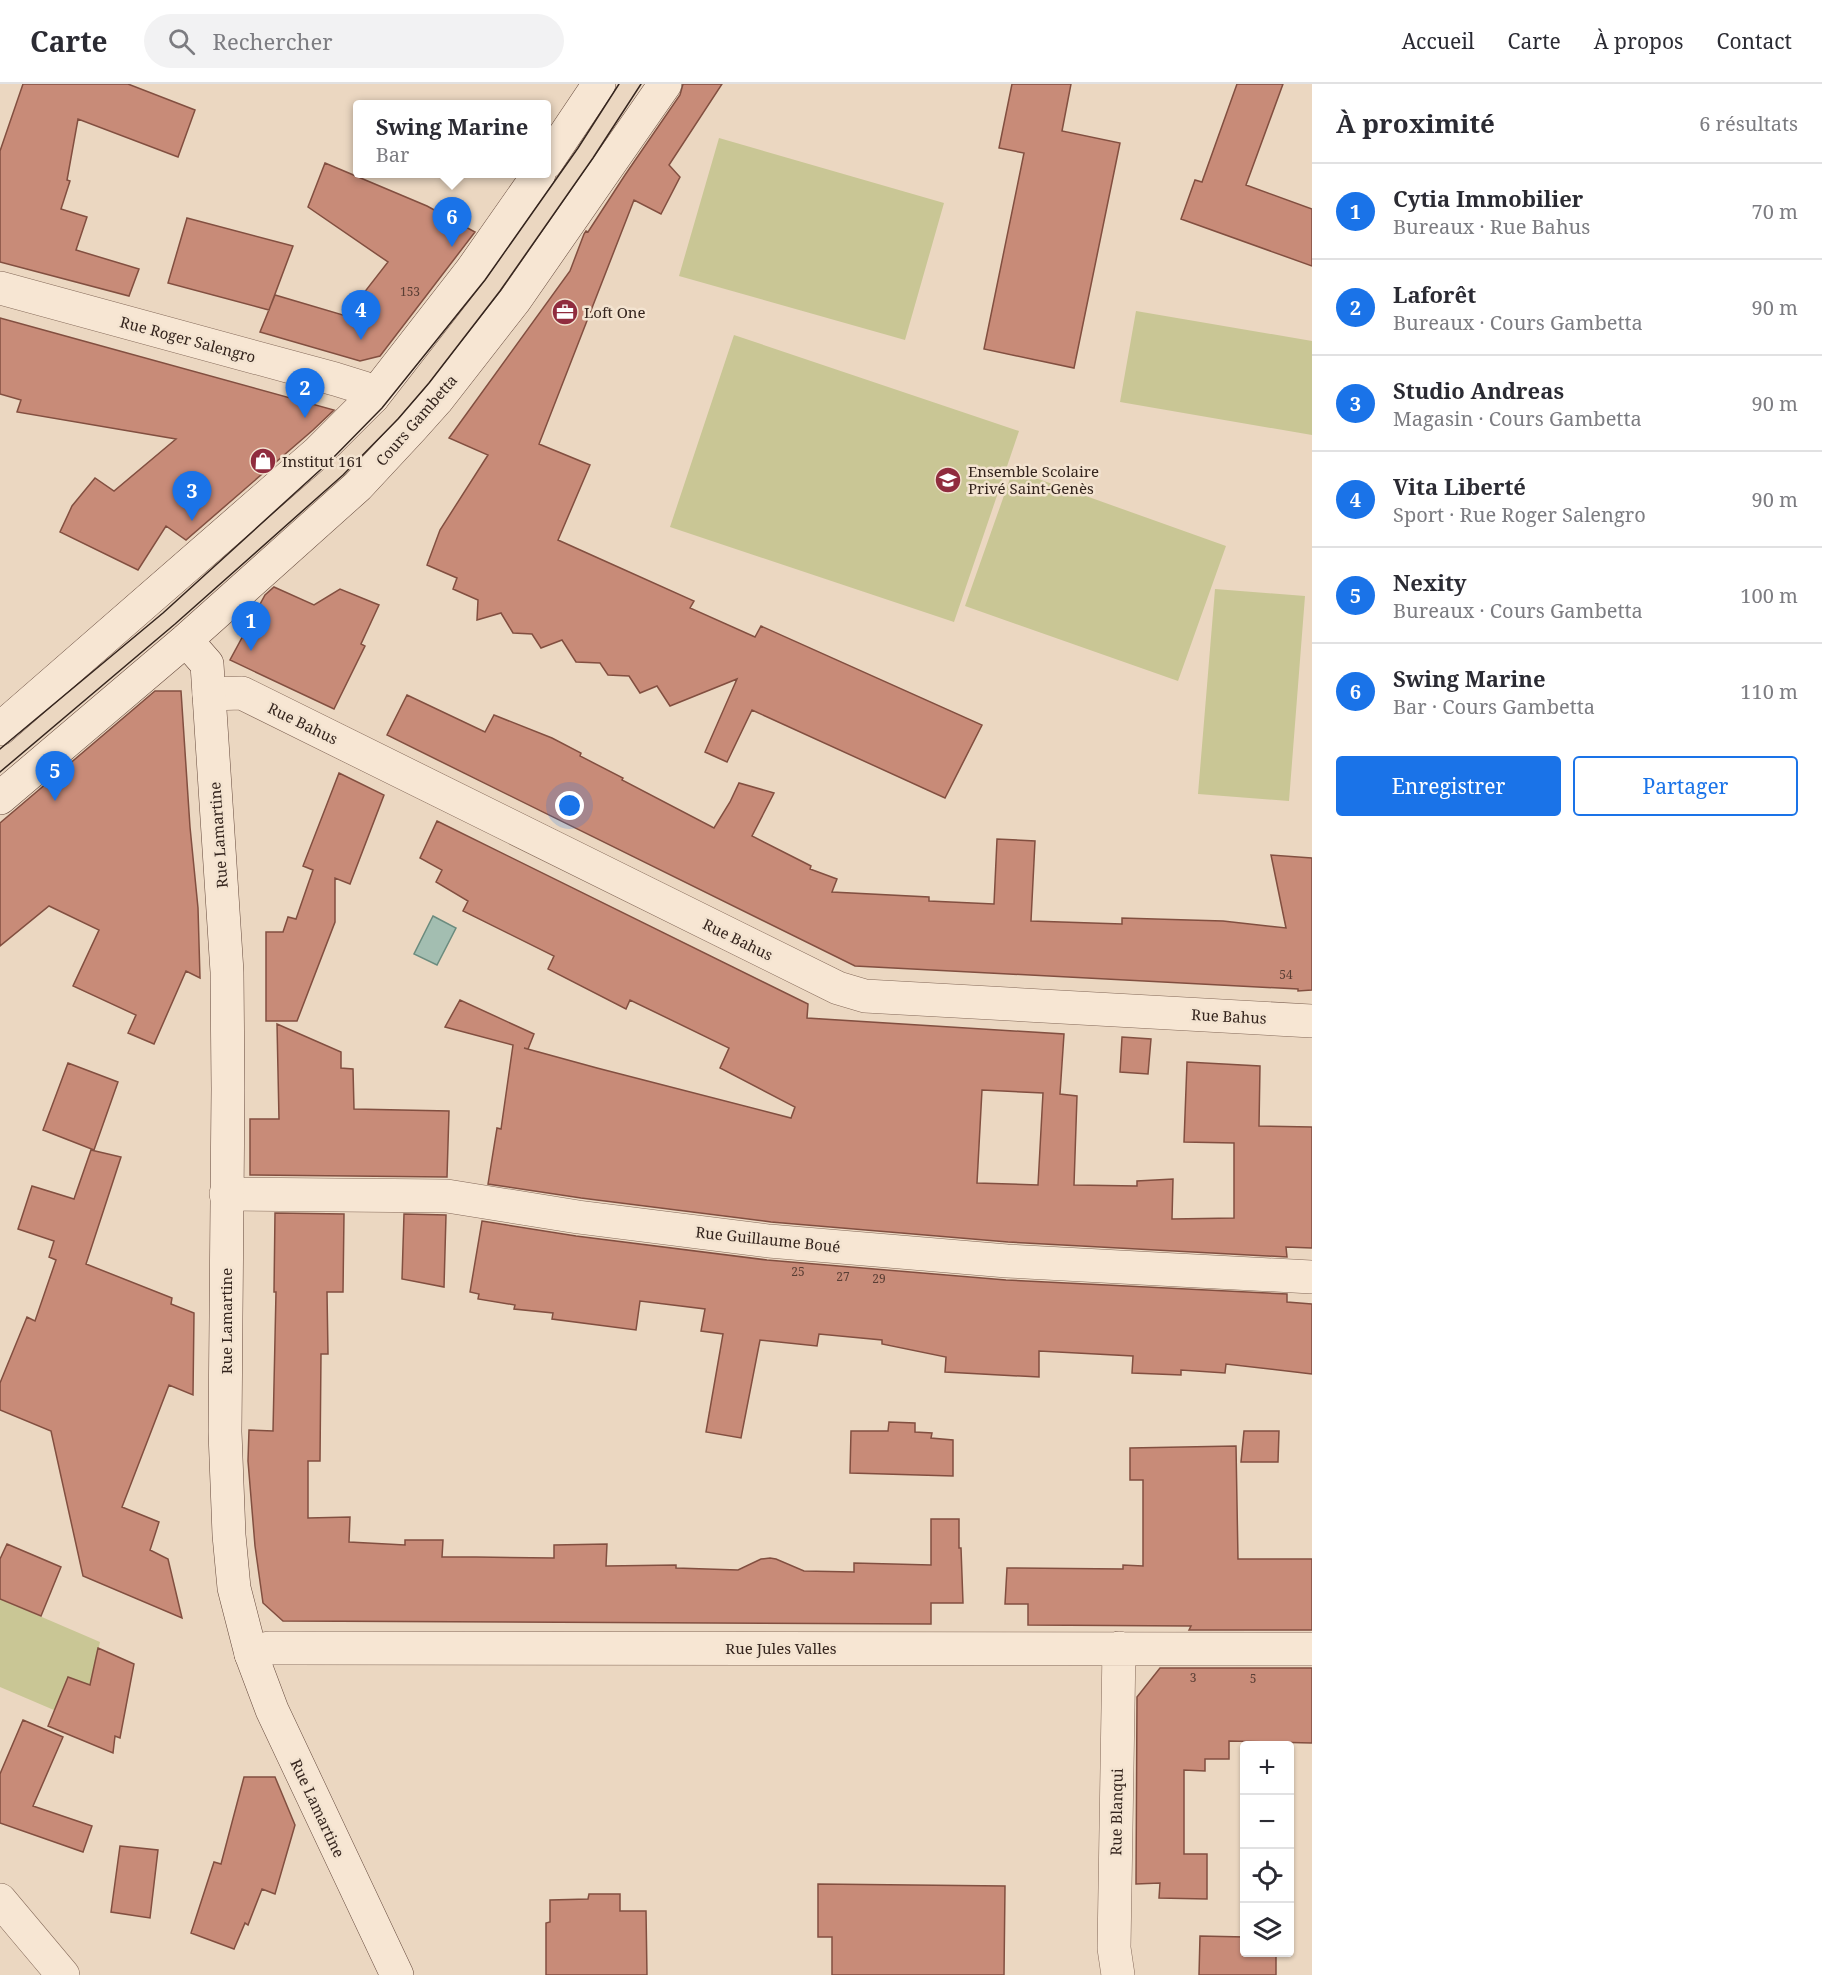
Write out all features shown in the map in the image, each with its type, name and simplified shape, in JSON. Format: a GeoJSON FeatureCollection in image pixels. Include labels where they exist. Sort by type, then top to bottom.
{"type":"FeatureCollection","features":[{"type":"Feature","properties":{"kind":"street"},"geometry":{"type":"LineString","coordinates":[[551,156],[599,84]]}},
{"type":"Feature","properties":{"kind":"street","name":"Cours Gambetta"},"geometry":{"type":"LineString","coordinates":[[0,798],[186,640],[358,486],[437,400],[515,300],[665,84]]}},
{"type":"Feature","properties":{"kind":"street"},"geometry":{"type":"LineString","coordinates":[[0,729],[318,452],[373,397],[471,271],[536,178]]}},
{"type":"Feature","properties":{"kind":"street","name":"Rue Roger Salengro"},"geometry":{"type":"LineString","coordinates":[[0,288],[335,379],[364,388],[373,397]]}},
{"type":"Feature","properties":{"kind":"street","name":"Rue Lamartine"},"geometry":{"type":"LineString","coordinates":[[186,640],[207,664],[227,972],[225,1432],[229,1535],[234,1588],[251,1654],[272,1710],[397,1975]]}},
{"type":"Feature","properties":{"kind":"street","name":"Rue Bahus"},"geometry":{"type":"LineString","coordinates":[[209,694],[242,693],[837,988],[865,996],[1312,1021]]}},
{"type":"Feature","properties":{"kind":"street","name":"Rue Guillaume Boué"},"geometry":{"type":"LineString","coordinates":[[226,1194],[447,1196],[769,1241],[1007,1261],[1312,1277]]}},
{"type":"Feature","properties":{"kind":"street","name":"Rue Jules Valles"},"geometry":{"type":"LineString","coordinates":[[251,1654],[268,1648],[1312,1649]]}},
{"type":"Feature","properties":{"kind":"street","name":"Rue Blanqui"},"geometry":{"type":"LineString","coordinates":[[1118,1975],[1114,1948],[1119,1648]]}},
{"type":"Feature","properties":{"kind":"street"},"geometry":{"type":"LineString","coordinates":[[4,1912],[63,1975]]}},
{"type":"Feature","properties":{"kind":"shaded area"},"geometry":{"type":"Polygon","coordinates":[[[719,138],[944,203],[905,340],[679,276],[719,138]]]}},
{"type":"Feature","properties":{"kind":"shaded area"},"geometry":{"type":"Polygon","coordinates":[[[1136,311],[1312,341],[1312,435],[1120,402],[1136,311]]]}},
{"type":"Feature","properties":{"kind":"shaded area"},"geometry":{"type":"Polygon","coordinates":[[[734,335],[1019,431],[954,622],[670,527],[734,335]]]}},
{"type":"Feature","properties":{"kind":"shaded area"},"geometry":{"type":"Polygon","coordinates":[[[1013,470],[1226,546],[1178,681],[965,606],[1013,470]]]}},
{"type":"Feature","properties":{"kind":"shaded area"},"geometry":{"type":"Polygon","coordinates":[[[1215,589],[1305,596],[1289,801],[1198,794],[1215,589]]]}},
{"type":"Feature","properties":{"kind":"shaded area"},"geometry":{"type":"Polygon","coordinates":[[[433,916],[456,928],[437,965],[414,954],[433,916]]]}},
{"type":"Feature","properties":{"kind":"shaded area"},"geometry":{"type":"Polygon","coordinates":[[[0,1599],[100,1642],[82,1722],[0,1687],[0,1599]]]}},
{"type":"Feature","properties":{"kind":"building"},"geometry":{"type":"Polygon","coordinates":[[[23,84],[128,84],[195,110],[178,157],[78,119],[67,180],[70,181],[61,209],[87,217],[76,250],[139,269],[129,296],[0,262],[0,151],[23,84]]]}},
{"type":"Feature","properties":{"kind":"building"},"geometry":{"type":"Polygon","coordinates":[[[683,84],[722,84],[669,165],[680,177],[661,214],[634,200],[539,444],[590,465],[558,540],[694,601],[690,608],[755,637],[761,626],[982,725],[945,798],[752,710],[727,762],[705,752],[737,679],[670,706],[657,686],[640,693],[629,676],[608,675],[600,663],[576,662],[562,640],[541,648],[532,634],[513,633],[501,613],[477,620],[478,600],[453,589],[457,578],[427,565],[440,530],[488,455],[449,438],[570,271],[584,234],[588,232],[680,95],[683,84]]]}},
{"type":"Feature","properties":{"kind":"building"},"geometry":{"type":"Polygon","coordinates":[[[1012,84],[1071,84],[1062,131],[1120,143],[1074,368],[984,349],[1024,153],[999,148],[1012,84]]]}},
{"type":"Feature","properties":{"kind":"building"},"geometry":{"type":"Polygon","coordinates":[[[1237,84],[1283,84],[1246,185],[1312,209],[1312,266],[1181,219],[1195,180],[1202,182],[1237,84]]]}},
{"type":"Feature","properties":{"kind":"building"},"geometry":{"type":"Polygon","coordinates":[[[325,163],[353,175],[353,178],[361,178],[427,206],[475,232],[380,356],[360,361],[260,332],[275,295],[346,316],[388,262],[308,207],[325,163]]]}},
{"type":"Feature","properties":{"kind":"building"},"geometry":{"type":"Polygon","coordinates":[[[187,218],[293,246],[269,310],[168,283],[187,218]]]}},
{"type":"Feature","properties":{"kind":"building"},"geometry":{"type":"Polygon","coordinates":[[[0,318],[334,410],[186,540],[166,526],[138,570],[60,532],[72,506],[95,478],[114,491],[176,439],[17,412],[21,400],[0,394],[0,318]]]}},
{"type":"Feature","properties":{"kind":"building"},"geometry":{"type":"Polygon","coordinates":[[[274,587],[314,605],[340,589],[379,605],[361,644],[365,646],[334,709],[230,660],[265,595],[274,587]]]}},
{"type":"Feature","properties":{"kind":"building"},"geometry":{"type":"Polygon","coordinates":[[[155,691],[181,691],[198,908],[200,978],[186,971],[154,1044],[128,1033],[136,1015],[73,986],[99,930],[49,906],[0,946],[0,823],[155,691]]]}},
{"type":"Feature","properties":{"kind":"building"},"geometry":{"type":"Polygon","coordinates":[[[407,695],[485,732],[494,715],[552,738],[581,753],[580,756],[623,778],[622,780],[714,828],[739,783],[774,793],[752,836],[811,866],[810,869],[837,879],[832,892],[929,897],[929,901],[994,904],[997,839],[1035,841],[1031,921],[1122,924],[1122,918],[1223,921],[1286,928],[1271,855],[1312,858],[1312,990],[855,966],[387,735],[407,695]]]}},
{"type":"Feature","properties":{"kind":"building"},"geometry":{"type":"Polygon","coordinates":[[[339,773],[384,795],[350,884],[335,878],[335,922],[297,1021],[266,1021],[266,932],[283,932],[288,917],[296,919],[313,870],[303,866],[339,773]]]}},
{"type":"Feature","properties":{"kind":"building"},"geometry":{"type":"Polygon","coordinates":[[[437,821],[808,1004],[807,1018],[1064,1034],[1060,1094],[1077,1096],[1074,1185],[1137,1186],[1137,1181],[1173,1179],[1172,1219],[1234,1218],[1234,1143],[1184,1142],[1187,1062],[1260,1066],[1259,1126],[1312,1127],[1312,1248],[1286,1247],[1287,1257],[1008,1242],[771,1222],[488,1184],[497,1128],[501,1129],[513,1045],[445,1027],[460,1000],[534,1034],[528,1049],[524,1048],[791,1118],[795,1107],[720,1068],[729,1048],[630,1000],[626,1009],[548,969],[554,956],[463,911],[468,901],[436,882],[442,870],[420,858],[437,821]],[[982,1090],[977,1183],[1038,1185],[1043,1093],[982,1090]]]}},
{"type":"Feature","properties":{"kind":"building"},"geometry":{"type":"Polygon","coordinates":[[[277,1024],[341,1052],[341,1068],[353,1069],[354,1109],[449,1111],[447,1177],[250,1175],[250,1119],[279,1119],[277,1024]]]}},
{"type":"Feature","properties":{"kind":"building"},"geometry":{"type":"Polygon","coordinates":[[[1122,1037],[1151,1039],[1148,1074],[1120,1072],[1122,1037]]]}},
{"type":"Feature","properties":{"kind":"building"},"geometry":{"type":"Polygon","coordinates":[[[68,1063],[118,1082],[94,1150],[43,1130],[68,1063]]]}},
{"type":"Feature","properties":{"kind":"building"},"geometry":{"type":"Polygon","coordinates":[[[91,1150],[121,1157],[86,1264],[172,1298],[171,1304],[194,1313],[193,1395],[169,1385],[122,1507],[159,1522],[150,1550],[168,1559],[182,1618],[83,1576],[51,1431],[0,1410],[0,1383],[27,1317],[35,1321],[56,1260],[49,1257],[54,1241],[18,1229],[32,1186],[74,1199],[91,1150]]]}},
{"type":"Feature","properties":{"kind":"building"},"geometry":{"type":"Polygon","coordinates":[[[275,1213],[344,1214],[343,1292],[327,1292],[328,1354],[321,1354],[320,1461],[308,1461],[308,1518],[350,1517],[349,1542],[405,1545],[405,1540],[443,1540],[442,1557],[554,1558],[554,1545],[607,1544],[606,1566],[676,1565],[676,1568],[738,1570],[761,1559],[770,1558],[804,1571],[854,1572],[854,1563],[931,1565],[931,1519],[959,1519],[963,1603],[931,1603],[931,1624],[283,1621],[263,1603],[255,1546],[248,1461],[249,1430],[273,1431],[275,1213]]]}},
{"type":"Feature","properties":{"kind":"building"},"geometry":{"type":"Polygon","coordinates":[[[404,1214],[446,1215],[444,1287],[402,1279],[404,1214]]]}},
{"type":"Feature","properties":{"kind":"building"},"geometry":{"type":"Polygon","coordinates":[[[482,1221],[576,1236],[767,1260],[1006,1280],[1287,1294],[1287,1302],[1312,1304],[1312,1374],[1226,1364],[1225,1373],[1181,1370],[1181,1375],[1132,1373],[1133,1356],[1039,1351],[1039,1377],[945,1372],[946,1357],[882,1344],[882,1340],[819,1334],[817,1346],[760,1340],[741,1438],[706,1432],[723,1334],[701,1331],[705,1309],[640,1301],[636,1330],[552,1319],[553,1313],[514,1309],[515,1305],[478,1299],[479,1294],[470,1292],[482,1221]]]}},
{"type":"Feature","properties":{"kind":"building"},"geometry":{"type":"Polygon","coordinates":[[[889,1422],[915,1423],[915,1432],[932,1433],[931,1438],[953,1440],[953,1476],[850,1473],[851,1431],[888,1431],[889,1422]]]}},
{"type":"Feature","properties":{"kind":"building"},"geometry":{"type":"Polygon","coordinates":[[[1244,1431],[1279,1431],[1278,1462],[1241,1462],[1244,1431]]]}},
{"type":"Feature","properties":{"kind":"building"},"geometry":{"type":"Polygon","coordinates":[[[1236,1446],[1238,1559],[1312,1559],[1312,1630],[1189,1630],[1191,1626],[1028,1625],[1028,1604],[1005,1604],[1007,1568],[1123,1569],[1123,1565],[1143,1566],[1143,1480],[1130,1480],[1130,1448],[1236,1446]]]}},
{"type":"Feature","properties":{"kind":"building"},"geometry":{"type":"Polygon","coordinates":[[[7,1544],[61,1567],[41,1616],[0,1599],[0,1559],[7,1544]]]}},
{"type":"Feature","properties":{"kind":"building"},"geometry":{"type":"Polygon","coordinates":[[[98,1648],[134,1664],[120,1738],[115,1736],[113,1753],[48,1726],[68,1677],[90,1685],[98,1648]]]}},
{"type":"Feature","properties":{"kind":"building"},"geometry":{"type":"Polygon","coordinates":[[[1160,1668],[1312,1668],[1312,1743],[1229,1741],[1229,1759],[1205,1759],[1205,1771],[1184,1770],[1184,1854],[1207,1854],[1207,1899],[1159,1898],[1160,1883],[1136,1884],[1137,1697],[1160,1668]]]}},
{"type":"Feature","properties":{"kind":"building"},"geometry":{"type":"Polygon","coordinates":[[[23,1720],[63,1737],[33,1806],[92,1826],[83,1852],[0,1823],[0,1774],[23,1720]]]}},
{"type":"Feature","properties":{"kind":"building"},"geometry":{"type":"Polygon","coordinates":[[[244,1777],[275,1777],[295,1825],[275,1894],[262,1889],[248,1925],[245,1923],[234,1949],[191,1933],[214,1862],[221,1864],[244,1777]]]}},
{"type":"Feature","properties":{"kind":"building"},"geometry":{"type":"Polygon","coordinates":[[[120,1846],[158,1850],[150,1918],[111,1912],[120,1846]]]}},
{"type":"Feature","properties":{"kind":"building"},"geometry":{"type":"Polygon","coordinates":[[[818,1884],[1005,1886],[1004,1975],[832,1975],[832,1937],[818,1937],[818,1884]]]}},
{"type":"Feature","properties":{"kind":"building"},"geometry":{"type":"Polygon","coordinates":[[[589,1894],[620,1894],[620,1911],[646,1911],[647,1975],[546,1975],[546,1923],[550,1922],[550,1900],[588,1899],[589,1894]]]}},
{"type":"Feature","properties":{"kind":"building"},"geometry":{"type":"Polygon","coordinates":[[[1200,1936],[1240,1937],[1240,1957],[1276,1957],[1276,1975],[1199,1975],[1200,1936]]]}},
{"type":"Feature","properties":{"kind":"tram line"},"geometry":{"type":"LineString","coordinates":[[0,749],[163,613],[329,462],[382,408],[485,280],[578,148],[619,84]]}},
{"type":"Feature","properties":{"kind":"tram line"},"geometry":{"type":"LineString","coordinates":[[0,772],[175,624],[343,475],[398,419],[429,383],[500,291],[593,158],[641,84]]}},
{"type":"Feature","properties":{"kind":"place","name":"Swing Marine"},"geometry":{"type":"Point","coordinates":[452,247]}},
{"type":"Feature","properties":{"kind":"place","name":"Loft One"},"geometry":{"type":"Point","coordinates":[565,312]}},
{"type":"Feature","properties":{"kind":"place","name":"Vita Liberté"},"geometry":{"type":"Point","coordinates":[361,340]}},
{"type":"Feature","properties":{"kind":"place","name":"Laforêt"},"geometry":{"type":"Point","coordinates":[305,418]}},
{"type":"Feature","properties":{"kind":"place","name":"Institut 161"},"geometry":{"type":"Point","coordinates":[263,461]}},
{"type":"Feature","properties":{"kind":"place","name":"Ensemble Scolaire Privé Saint-Genès"},"geometry":{"type":"Point","coordinates":[948,480]}},
{"type":"Feature","properties":{"kind":"place","name":"Studio Andreas"},"geometry":{"type":"Point","coordinates":[192,521]}},
{"type":"Feature","properties":{"kind":"place","name":"Cytia Immobilier"},"geometry":{"type":"Point","coordinates":[251,651]}},
{"type":"Feature","properties":{"kind":"place","name":"Nexity"},"geometry":{"type":"Point","coordinates":[55,801]}}]}
